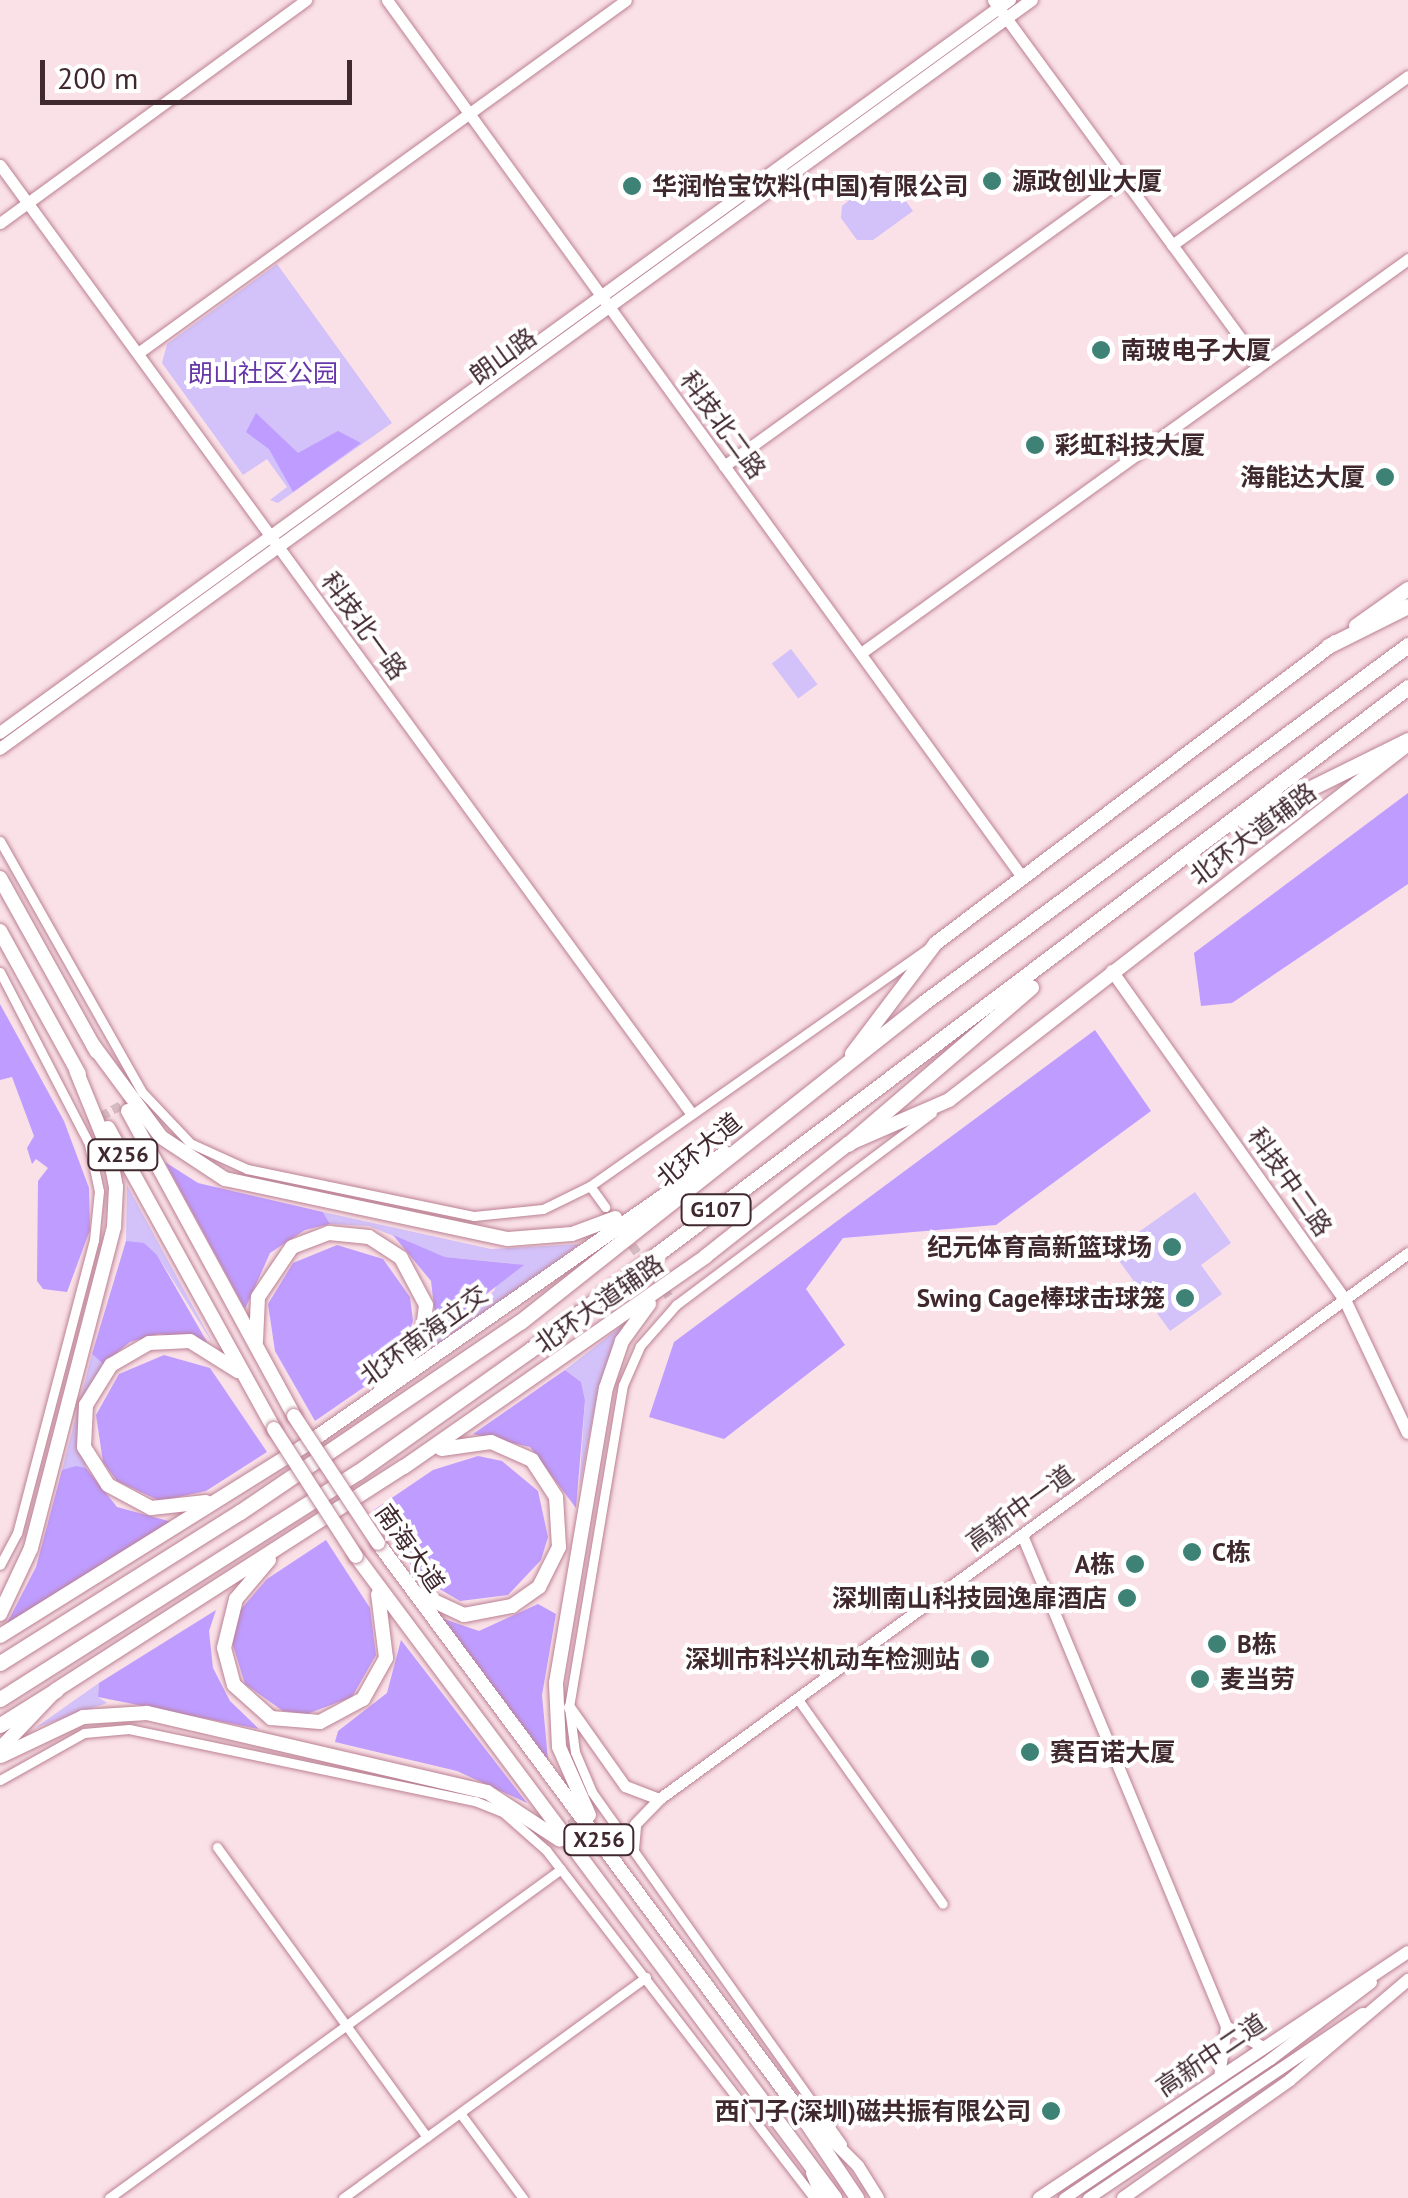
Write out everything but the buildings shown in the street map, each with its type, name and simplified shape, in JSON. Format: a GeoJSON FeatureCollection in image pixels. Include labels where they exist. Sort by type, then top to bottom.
{"type":"FeatureCollection","features":[{"type":"Feature","properties":{"kind":"highway"},"geometry":{"type":"LineString","coordinates":[[1328,646],[1408,606]]}},
{"type":"Feature","properties":{"kind":"highway","name":"北环大道"},"geometry":{"type":"LineString","coordinates":[[0,1662],[454,1369],[836,1074],[1408,645]]}},
{"type":"Feature","properties":{"kind":"highway","name":"G107"},"geometry":{"type":"LineString","coordinates":[[0,1699],[358,1472],[1122,909],[1408,687]]}},
{"type":"Feature","properties":{"kind":"highway"},"geometry":{"type":"LineString","coordinates":[[1205,842],[1408,742]]}},
{"type":"Feature","properties":{"kind":"highway"},"geometry":{"type":"LineString","coordinates":[[848,1144],[1122,909]]}},
{"type":"Feature","properties":{"kind":"highway"},"geometry":{"type":"LineString","coordinates":[[0,1725],[56,1690]]}},
{"type":"Feature","properties":{"kind":"main road","name":"朗山路"},"geometry":{"type":"LineString","coordinates":[[0,749],[1002,7],[1032,0]]}},
{"type":"Feature","properties":{"kind":"main road","name":"朗山路"},"geometry":{"type":"LineString","coordinates":[[0,733],[275,542]]}},
{"type":"Feature","properties":{"kind":"main road"},"geometry":{"type":"LineString","coordinates":[[836,1074],[936,943],[1408,589]]}},
{"type":"Feature","properties":{"kind":"main road","name":"北环大道辅路"},"geometry":{"type":"LineString","coordinates":[[0,1753],[56,1690],[404,1467],[706,1256],[848,1144],[949,1100],[1408,742]]}},
{"type":"Feature","properties":{"kind":"main road","name":"南海大道"},"geometry":{"type":"LineString","coordinates":[[0,878],[294,1416],[404,1580],[792,2101],[857,2198]]}},
{"type":"Feature","properties":{"kind":"main road","name":"南海大道"},"geometry":{"type":"LineString","coordinates":[[0,931],[274,1430],[356,1556],[836,2198]]}},
{"type":"Feature","properties":{"kind":"main road","name":"科技中二路"},"geometry":{"type":"LineString","coordinates":[[1112,971],[1345,1300],[1408,1433]]}},
{"type":"Feature","properties":{"kind":"main road"},"geometry":{"type":"LineString","coordinates":[[93,1044],[161,1137],[224,1179],[519,1240],[572,1234],[638,1207],[764,1129]]}},
{"type":"Feature","properties":{"kind":"main road"},"geometry":{"type":"LineString","coordinates":[[0,1614],[30,1548],[114,1227],[116,1187],[109,1151],[76,1070]]}},
{"type":"Feature","properties":{"kind":"main road","name":"北环南海立交"},"geometry":{"type":"LineString","coordinates":[[230,1492],[374,1399],[638,1207]]}},
{"type":"Feature","properties":{"kind":"main road"},"geometry":{"type":"LineString","coordinates":[[260,1357],[258,1296],[278,1260],[311,1236],[369,1238],[413,1273],[426,1325],[414,1354],[374,1399]]}},
{"type":"Feature","properties":{"kind":"main road"},"geometry":{"type":"LineString","coordinates":[[620,1867],[559,1748],[556,1683],[614,1364],[639,1315],[706,1256]]}},
{"type":"Feature","properties":{"kind":"main road"},"geometry":{"type":"LineString","coordinates":[[230,1492],[174,1510],[128,1500],[95,1470],[82,1428],[96,1384],[129,1351],[149,1343],[190,1341],[213,1351],[247,1380]]}},
{"type":"Feature","properties":{"kind":"main road"},"geometry":{"type":"LineString","coordinates":[[404,1467],[461,1442],[506,1445],[532,1460],[550,1483],[560,1529],[554,1562],[539,1588],[496,1612],[451,1612],[404,1580]]}},
{"type":"Feature","properties":{"kind":"main road"},"geometry":{"type":"LineString","coordinates":[[0,1636],[230,1492]]}},
{"type":"Feature","properties":{"kind":"main road"},"geometry":{"type":"LineString","coordinates":[[296,1536],[246,1583],[228,1614],[228,1668],[256,1710],[304,1724],[337,1717],[363,1699],[386,1658],[375,1583]]}},
{"type":"Feature","properties":{"kind":"main road"},"geometry":{"type":"LineString","coordinates":[[0,1753],[84,1717],[126,1710],[166,1716],[486,1792],[536,1820],[599,1883]]}},
{"type":"Feature","properties":{"kind":"main road","name":"高新中二道"},"geometry":{"type":"LineString","coordinates":[[1040,2198],[1408,1952]]}},
{"type":"Feature","properties":{"kind":"main road"},"geometry":{"type":"LineString","coordinates":[[1124,2198],[1290,2080],[1403,1984]]}},
{"type":"Feature","properties":{"kind":"main road"},"geometry":{"type":"LineString","coordinates":[[792,2101],[858,2166],[878,2198]]}},
{"type":"Feature","properties":{"kind":"main road"},"geometry":{"type":"LineString","coordinates":[[803,2152],[822,2198]]}},
{"type":"Feature","properties":{"kind":"street"},"geometry":{"type":"LineString","coordinates":[[0,223],[306,0]]}},
{"type":"Feature","properties":{"kind":"street","name":"科技北二路"},"geometry":{"type":"LineString","coordinates":[[387,0],[1022,877]]}},
{"type":"Feature","properties":{"kind":"street"},"geometry":{"type":"LineString","coordinates":[[138,353],[626,0]]}},
{"type":"Feature","properties":{"kind":"street"},"geometry":{"type":"LineString","coordinates":[[1002,7],[1260,365]]}},
{"type":"Feature","properties":{"kind":"street"},"geometry":{"type":"LineString","coordinates":[[1172,245],[1408,76]]}},
{"type":"Feature","properties":{"kind":"street","name":"科技北一路"},"geometry":{"type":"LineString","coordinates":[[0,164],[691,1113]]}},
{"type":"Feature","properties":{"kind":"street"},"geometry":{"type":"LineString","coordinates":[[724,466],[1124,178]]}},
{"type":"Feature","properties":{"kind":"street"},"geometry":{"type":"LineString","coordinates":[[861,653],[1408,259]]}},
{"type":"Feature","properties":{"kind":"street"},"geometry":{"type":"LineString","coordinates":[[0,841],[139,1095],[190,1144],[266,1174],[496,1218],[543,1210],[590,1186],[936,943]]}},
{"type":"Feature","properties":{"kind":"street"},"geometry":{"type":"LineString","coordinates":[[0,972],[86,1125],[96,1168],[99,1217],[17,1532],[0,1565]]}},
{"type":"Feature","properties":{"kind":"street"},"geometry":{"type":"LineString","coordinates":[[858,2166],[618,1828],[596,1805],[579,1767],[569,1707],[623,1386],[651,1329],[672,1301],[949,1100]]}},
{"type":"Feature","properties":{"kind":"street"},"geometry":{"type":"LineString","coordinates":[[590,1186],[605,1207]]}},
{"type":"Feature","properties":{"kind":"street","name":"高新中一道"},"geometry":{"type":"LineString","coordinates":[[659,1799],[1408,1253]]}},
{"type":"Feature","properties":{"kind":"street"},"geometry":{"type":"LineString","coordinates":[[1022,1535],[1226,2026],[1219,2077]]}},
{"type":"Feature","properties":{"kind":"street"},"geometry":{"type":"LineString","coordinates":[[797,1698],[943,1904]]}},
{"type":"Feature","properties":{"kind":"street"},"geometry":{"type":"LineString","coordinates":[[569,1707],[625,1786],[659,1799],[635,1824],[633,1849]]}},
{"type":"Feature","properties":{"kind":"street"},"geometry":{"type":"LineString","coordinates":[[2,1776],[84,1733],[128,1729],[475,1802],[504,1814],[546,1842],[561,1868],[814,2198]]}},
{"type":"Feature","properties":{"kind":"street"},"geometry":{"type":"LineString","coordinates":[[217,1847],[427,2137]]}},
{"type":"Feature","properties":{"kind":"street"},"geometry":{"type":"LineString","coordinates":[[109,2198],[561,1868]]}},
{"type":"Feature","properties":{"kind":"street"},"geometry":{"type":"LineString","coordinates":[[1064,2198],[1270,2059],[1384,1969]]}},
{"type":"Feature","properties":{"kind":"street"},"geometry":{"type":"LineString","coordinates":[[343,2198],[646,1977]]}},
{"type":"Feature","properties":{"kind":"street"},"geometry":{"type":"LineString","coordinates":[[1088,2198],[1403,1984]]}},
{"type":"Feature","properties":{"kind":"street"},"geometry":{"type":"LineString","coordinates":[[1226,2026],[1263,2047]]}},
{"type":"Feature","properties":{"kind":"street"},"geometry":{"type":"LineString","coordinates":[[460,2113],[522,2198]]}},
{"type":"Feature","properties":{"kind":"green space"},"geometry":{"type":"Polygon","coordinates":[[[885,172],[913,211],[873,240],[857,240],[841,218],[842,206],[885,172]]]}},
{"type":"Feature","properties":{"kind":"green space","name":"朗山社区公园"},"geometry":{"type":"Polygon","coordinates":[[[277,264],[392,423],[278,503],[270,500],[287,487],[267,459],[243,475],[162,363],[167,344],[277,264]]]}},
{"type":"Feature","properties":{"kind":"green space"},"geometry":{"type":"Polygon","coordinates":[[[791,649],[817,684],[798,699],[772,663],[791,649]]]}},
{"type":"Feature","properties":{"kind":"green space"},"geometry":{"type":"Polygon","coordinates":[[[127,1185],[215,1347],[157,1255],[126,1241],[127,1185]]]}},
{"type":"Feature","properties":{"kind":"green space","name":"纪元体育高新篮球场"},"geometry":{"type":"Polygon","coordinates":[[[1195,1192],[1231,1243],[1201,1265],[1222,1294],[1170,1331],[1112,1251],[1195,1192]]]}},
{"type":"Feature","properties":{"kind":"green space"},"geometry":{"type":"Polygon","coordinates":[[[323,1212],[491,1249],[580,1244],[430,1352],[437,1332],[494,1291],[507,1263],[445,1257],[369,1226],[330,1224],[323,1212]]]}},
{"type":"Feature","properties":{"kind":"green space"},"geometry":{"type":"Polygon","coordinates":[[[624,1324],[597,1396],[579,1490],[585,1400],[581,1382],[565,1370],[624,1324]]]}},
{"type":"Feature","properties":{"kind":"green space"},"geometry":{"type":"Polygon","coordinates":[[[92,1354],[103,1364],[78,1421],[86,1468],[62,1470],[92,1354]]]}},
{"type":"Feature","properties":{"kind":"green space"},"geometry":{"type":"Polygon","coordinates":[[[99,1683],[98,1697],[107,1703],[35,1728],[99,1683]]]}},
{"type":"Feature","properties":{"kind":"shaded area"},"geometry":{"type":"Polygon","coordinates":[[[256,413],[298,453],[338,431],[361,443],[293,492],[269,449],[246,432],[256,413]]]}},
{"type":"Feature","properties":{"kind":"shaded area"},"geometry":{"type":"Polygon","coordinates":[[[1408,793],[1408,884],[1232,1003],[1201,1006],[1194,953],[1408,793]]]}},
{"type":"Feature","properties":{"kind":"shaded area"},"geometry":{"type":"Polygon","coordinates":[[[0,1004],[64,1121],[89,1188],[90,1230],[67,1292],[43,1289],[37,1281],[38,1181],[48,1168],[36,1159],[32,1164],[27,1148],[34,1136],[12,1077],[0,1080],[0,1004]]]}},
{"type":"Feature","properties":{"kind":"shaded area"},"geometry":{"type":"Polygon","coordinates":[[[1095,1030],[1151,1111],[996,1225],[843,1238],[806,1289],[845,1345],[724,1439],[649,1417],[674,1342],[1095,1030]]]}},
{"type":"Feature","properties":{"kind":"shaded area"},"geometry":{"type":"Polygon","coordinates":[[[165,1162],[198,1183],[323,1212],[330,1224],[305,1230],[270,1253],[245,1309],[165,1162]]]}},
{"type":"Feature","properties":{"kind":"shaded area"},"geometry":{"type":"Polygon","coordinates":[[[393,1235],[445,1257],[524,1265],[437,1332],[431,1281],[393,1235]]]}},
{"type":"Feature","properties":{"kind":"shaded area"},"geometry":{"type":"Polygon","coordinates":[[[126,1241],[144,1243],[157,1255],[207,1342],[159,1334],[130,1342],[103,1364],[92,1354],[126,1241]]]}},
{"type":"Feature","properties":{"kind":"shaded area"},"geometry":{"type":"Polygon","coordinates":[[[337,1245],[383,1259],[410,1297],[413,1321],[396,1365],[315,1421],[275,1351],[268,1304],[293,1263],[337,1245]]]}},
{"type":"Feature","properties":{"kind":"shaded area"},"geometry":{"type":"Polygon","coordinates":[[[164,1355],[210,1368],[267,1452],[206,1491],[160,1501],[117,1481],[103,1462],[96,1415],[119,1374],[164,1355]]]}},
{"type":"Feature","properties":{"kind":"shaded area"},"geometry":{"type":"Polygon","coordinates":[[[565,1370],[581,1382],[585,1400],[576,1508],[530,1447],[473,1434],[565,1370]]]}},
{"type":"Feature","properties":{"kind":"shaded area"},"geometry":{"type":"Polygon","coordinates":[[[478,1456],[502,1461],[538,1491],[548,1537],[541,1560],[508,1595],[460,1601],[419,1577],[374,1510],[433,1470],[478,1456]]]}},
{"type":"Feature","properties":{"kind":"shaded area"},"geometry":{"type":"Polygon","coordinates":[[[86,1468],[117,1507],[172,1522],[5,1627],[36,1567],[62,1470],[86,1468]]]}},
{"type":"Feature","properties":{"kind":"shaded area"},"geometry":{"type":"Polygon","coordinates":[[[326,1540],[370,1608],[376,1655],[352,1697],[307,1714],[283,1711],[245,1684],[231,1639],[236,1615],[267,1579],[326,1540]]]}},
{"type":"Feature","properties":{"kind":"shaded area"},"geometry":{"type":"Polygon","coordinates":[[[538,1604],[556,1614],[542,1695],[548,1760],[441,1618],[479,1631],[538,1604]]]}},
{"type":"Feature","properties":{"kind":"shaded area"},"geometry":{"type":"Polygon","coordinates":[[[216,1610],[209,1631],[213,1668],[230,1701],[259,1729],[98,1697],[99,1683],[216,1610]]]}},
{"type":"Feature","properties":{"kind":"shaded area"},"geometry":{"type":"Polygon","coordinates":[[[401,1640],[527,1803],[457,1771],[335,1742],[338,1731],[387,1693],[401,1640]]]}},
{"type":"Feature","properties":{"kind":"tunnel"},"geometry":{"type":"LineString","coordinates":[[89,1123],[135,1097]]}},
{"type":"Feature","properties":{"kind":"tunnel"},"geometry":{"type":"LineString","coordinates":[[624,1234],[669,1296]]}},
{"type":"Feature","properties":{"kind":"tunnel"},"geometry":{"type":"LineString","coordinates":[[559,1832],[593,1807]]}},
{"type":"Feature","properties":{"kind":"place","name":"源政创业大厦"},"geometry":{"type":"Point","coordinates":[992,181]}},
{"type":"Feature","properties":{"kind":"place","name":"华润怡宝饮料(中国)有限公司"},"geometry":{"type":"Point","coordinates":[632,186]}},
{"type":"Feature","properties":{"kind":"place","name":"南玻电子大厦"},"geometry":{"type":"Point","coordinates":[1101,350]}},
{"type":"Feature","properties":{"kind":"place","name":"彩虹科技大厦"},"geometry":{"type":"Point","coordinates":[1035,445]}},
{"type":"Feature","properties":{"kind":"place","name":"海能达大厦"},"geometry":{"type":"Point","coordinates":[1385,477]}},
{"type":"Feature","properties":{"kind":"place","name":"纪元体育高新篮球场"},"geometry":{"type":"Point","coordinates":[1172,1247]}},
{"type":"Feature","properties":{"kind":"place","name":"Swing Cage棒球击球笼"},"geometry":{"type":"Point","coordinates":[1185,1298]}},
{"type":"Feature","properties":{"kind":"place","name":"C栋"},"geometry":{"type":"Point","coordinates":[1192,1552]}},
{"type":"Feature","properties":{"kind":"place","name":"A栋"},"geometry":{"type":"Point","coordinates":[1135,1564]}},
{"type":"Feature","properties":{"kind":"place","name":"深圳南山科技园逸扉酒店"},"geometry":{"type":"Point","coordinates":[1127,1598]}},
{"type":"Feature","properties":{"kind":"place","name":"B栋"},"geometry":{"type":"Point","coordinates":[1217,1644]}},
{"type":"Feature","properties":{"kind":"place","name":"深圳市科兴机动车检测站"},"geometry":{"type":"Point","coordinates":[980,1659]}},
{"type":"Feature","properties":{"kind":"place","name":"麦当劳"},"geometry":{"type":"Point","coordinates":[1200,1679]}},
{"type":"Feature","properties":{"kind":"place","name":"赛百诺大厦"},"geometry":{"type":"Point","coordinates":[1030,1752]}},
{"type":"Feature","properties":{"kind":"place","name":"西门子(深圳)磁共振有限公司"},"geometry":{"type":"Point","coordinates":[1051,2111]}}]}
